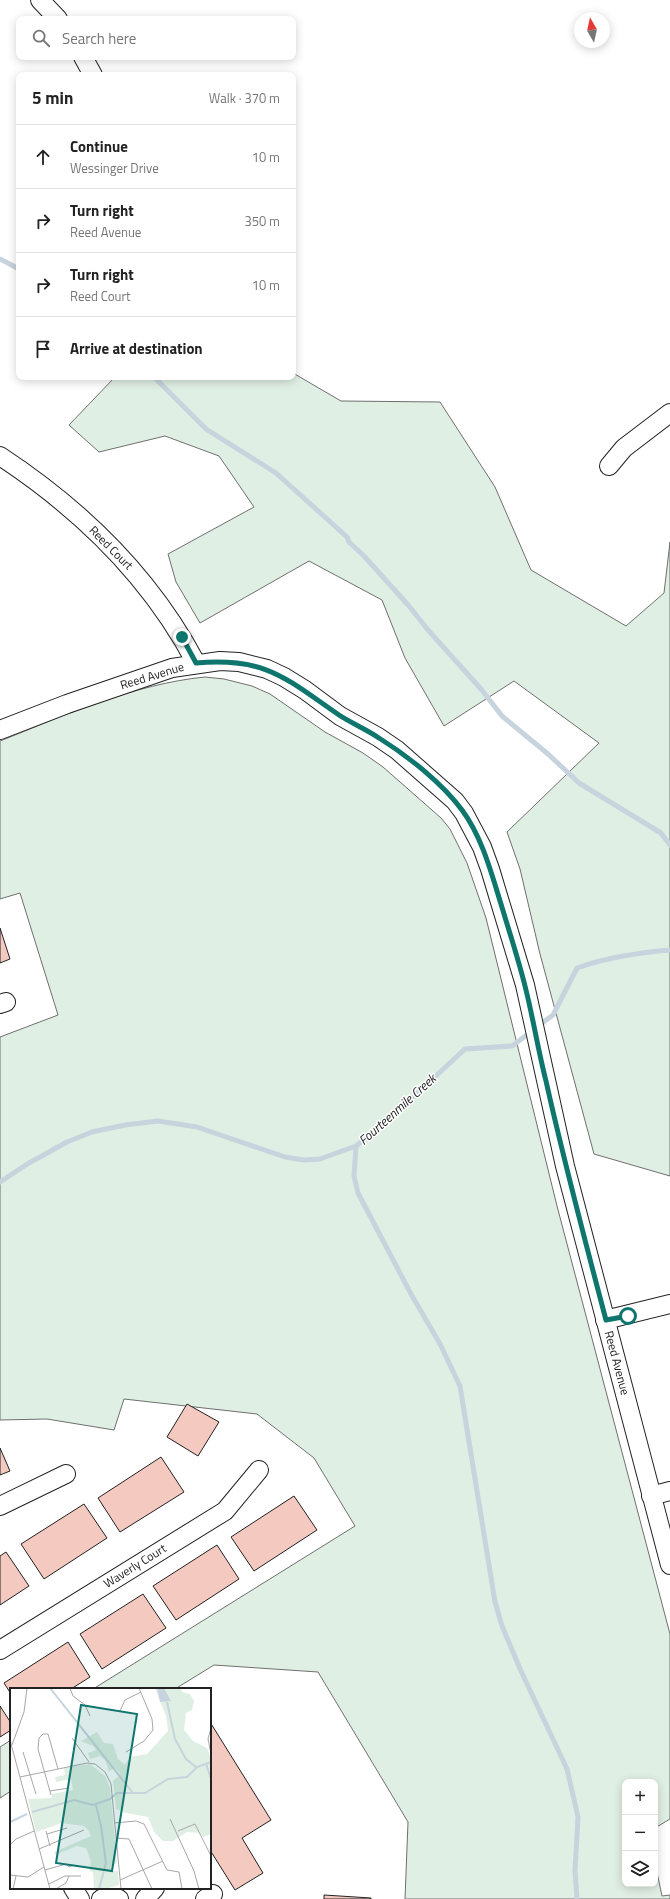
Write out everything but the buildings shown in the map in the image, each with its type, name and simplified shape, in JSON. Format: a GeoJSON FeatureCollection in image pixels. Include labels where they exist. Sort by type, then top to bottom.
{"type":"FeatureCollection","features":[{"type":"Feature","properties":{"kind":"street"},"geometry":{"type":"LineString","coordinates":[[40,0],[55,16]]}},
{"type":"Feature","properties":{"kind":"street"},"geometry":{"type":"LineString","coordinates":[[85,60],[91,72]]}},
{"type":"Feature","properties":{"kind":"street"},"geometry":{"type":"LineString","coordinates":[[609,466],[624,448],[670,413]]}},
{"type":"Feature","properties":{"kind":"street","name":"Reed Court"},"geometry":{"type":"LineString","coordinates":[[0,456],[23,472],[86,523],[121,557],[156,597],[182,637],[196,663]]}},
{"type":"Feature","properties":{"kind":"street","name":"Reed Avenue"},"geometry":{"type":"LineString","coordinates":[[0,730],[149,674],[196,663],[220,661],[239,662],[267,669],[284,677],[340,716],[398,750],[455,801],[464,812],[482,847],[525,984],[565,1166],[670,1565]]}},
{"type":"Feature","properties":{"kind":"street"},"geometry":{"type":"LineString","coordinates":[[606,1320],[670,1304]]}},
{"type":"Feature","properties":{"kind":"street","name":"Waverly Court"},"geometry":{"type":"LineString","coordinates":[[0,1650],[225,1511],[259,1470]]}},
{"type":"Feature","properties":{"kind":"street"},"geometry":{"type":"LineString","coordinates":[[0,1506],[66,1474]]}},
{"type":"Feature","properties":{"kind":"street"},"geometry":{"type":"LineString","coordinates":[[652,1496],[670,1491]]}},
{"type":"Feature","properties":{"kind":"street"},"geometry":{"type":"LineString","coordinates":[[74,1889],[80,1899]]}},
{"type":"Feature","properties":{"kind":"street"},"geometry":{"type":"LineString","coordinates":[[145,1899],[154,1889]]}},
{"type":"Feature","properties":{"kind":"green space"},"geometry":{"type":"Polygon","coordinates":[[[296,375],[341,401],[440,402],[495,487],[531,570],[626,626],[664,593],[670,542],[670,1176],[594,1154],[540,954],[520,869],[507,832],[599,743],[514,681],[444,726],[405,658],[382,600],[309,561],[200,623],[176,582],[168,554],[254,507],[219,456],[165,436],[99,452],[69,425],[112,380],[296,380],[296,375]]]}},
{"type":"Feature","properties":{"kind":"green space"},"geometry":{"type":"Polygon","coordinates":[[[205,677],[224,679],[252,686],[270,694],[325,732],[363,753],[383,767],[441,818],[450,829],[467,863],[486,918],[557,1206],[670,1634],[670,1819],[658,1826],[658,1779],[622,1779],[622,1887],[658,1887],[658,1877],[662,1896],[670,1895],[670,1899],[405,1899],[408,1822],[318,1672],[214,1665],[177,1688],[95,1688],[355,1526],[314,1458],[257,1414],[124,1399],[114,1430],[47,1419],[0,1420],[0,1037],[58,1015],[20,893],[0,899],[0,741],[75,711],[126,693],[152,686],[205,677]]]}},
{"type":"Feature","properties":{"kind":"green space"},"geometry":{"type":"Polygon","coordinates":[[[10,1741],[10,1792],[0,1798],[0,1747],[10,1741]]]}},
{"type":"Feature","properties":{"kind":"waterway"},"geometry":{"type":"LineString","coordinates":[[0,259],[16,267]]}},
{"type":"Feature","properties":{"kind":"waterway"},"geometry":{"type":"LineString","coordinates":[[157,380],[206,429],[276,473],[347,537],[349,542],[364,556],[409,606],[428,630],[481,689],[502,716],[548,754],[579,783],[661,833],[670,845]]}},
{"type":"Feature","properties":{"kind":"waterway","name":"Fourteenmile Creek"},"geometry":{"type":"LineString","coordinates":[[538,1026],[553,1015],[577,968],[623,956],[670,950]]}},
{"type":"Feature","properties":{"kind":"waterway","name":"Fourteenmile Creek"},"geometry":{"type":"LineString","coordinates":[[0,1182],[29,1163],[67,1142],[92,1132],[125,1125],[158,1121],[197,1127],[285,1157],[304,1160],[320,1159],[356,1146],[384,1124],[465,1049],[512,1046],[532,1031]]}},
{"type":"Feature","properties":{"kind":"waterway"},"geometry":{"type":"LineString","coordinates":[[356,1146],[354,1176],[358,1193],[411,1294],[440,1344],[460,1386],[495,1602],[502,1626],[521,1671],[567,1769],[578,1817],[575,1871],[577,1899]]}},
{"type":"Feature","properties":{"kind":"route"},"geometry":{"type":"LineString","coordinates":[[182,637],[196,663],[220,661],[239,662],[267,669],[284,677],[305,690],[340,716],[398,750],[455,801],[464,812],[474,829],[490,869],[525,984],[565,1166],[606,1320],[628,1316]]}}]}
